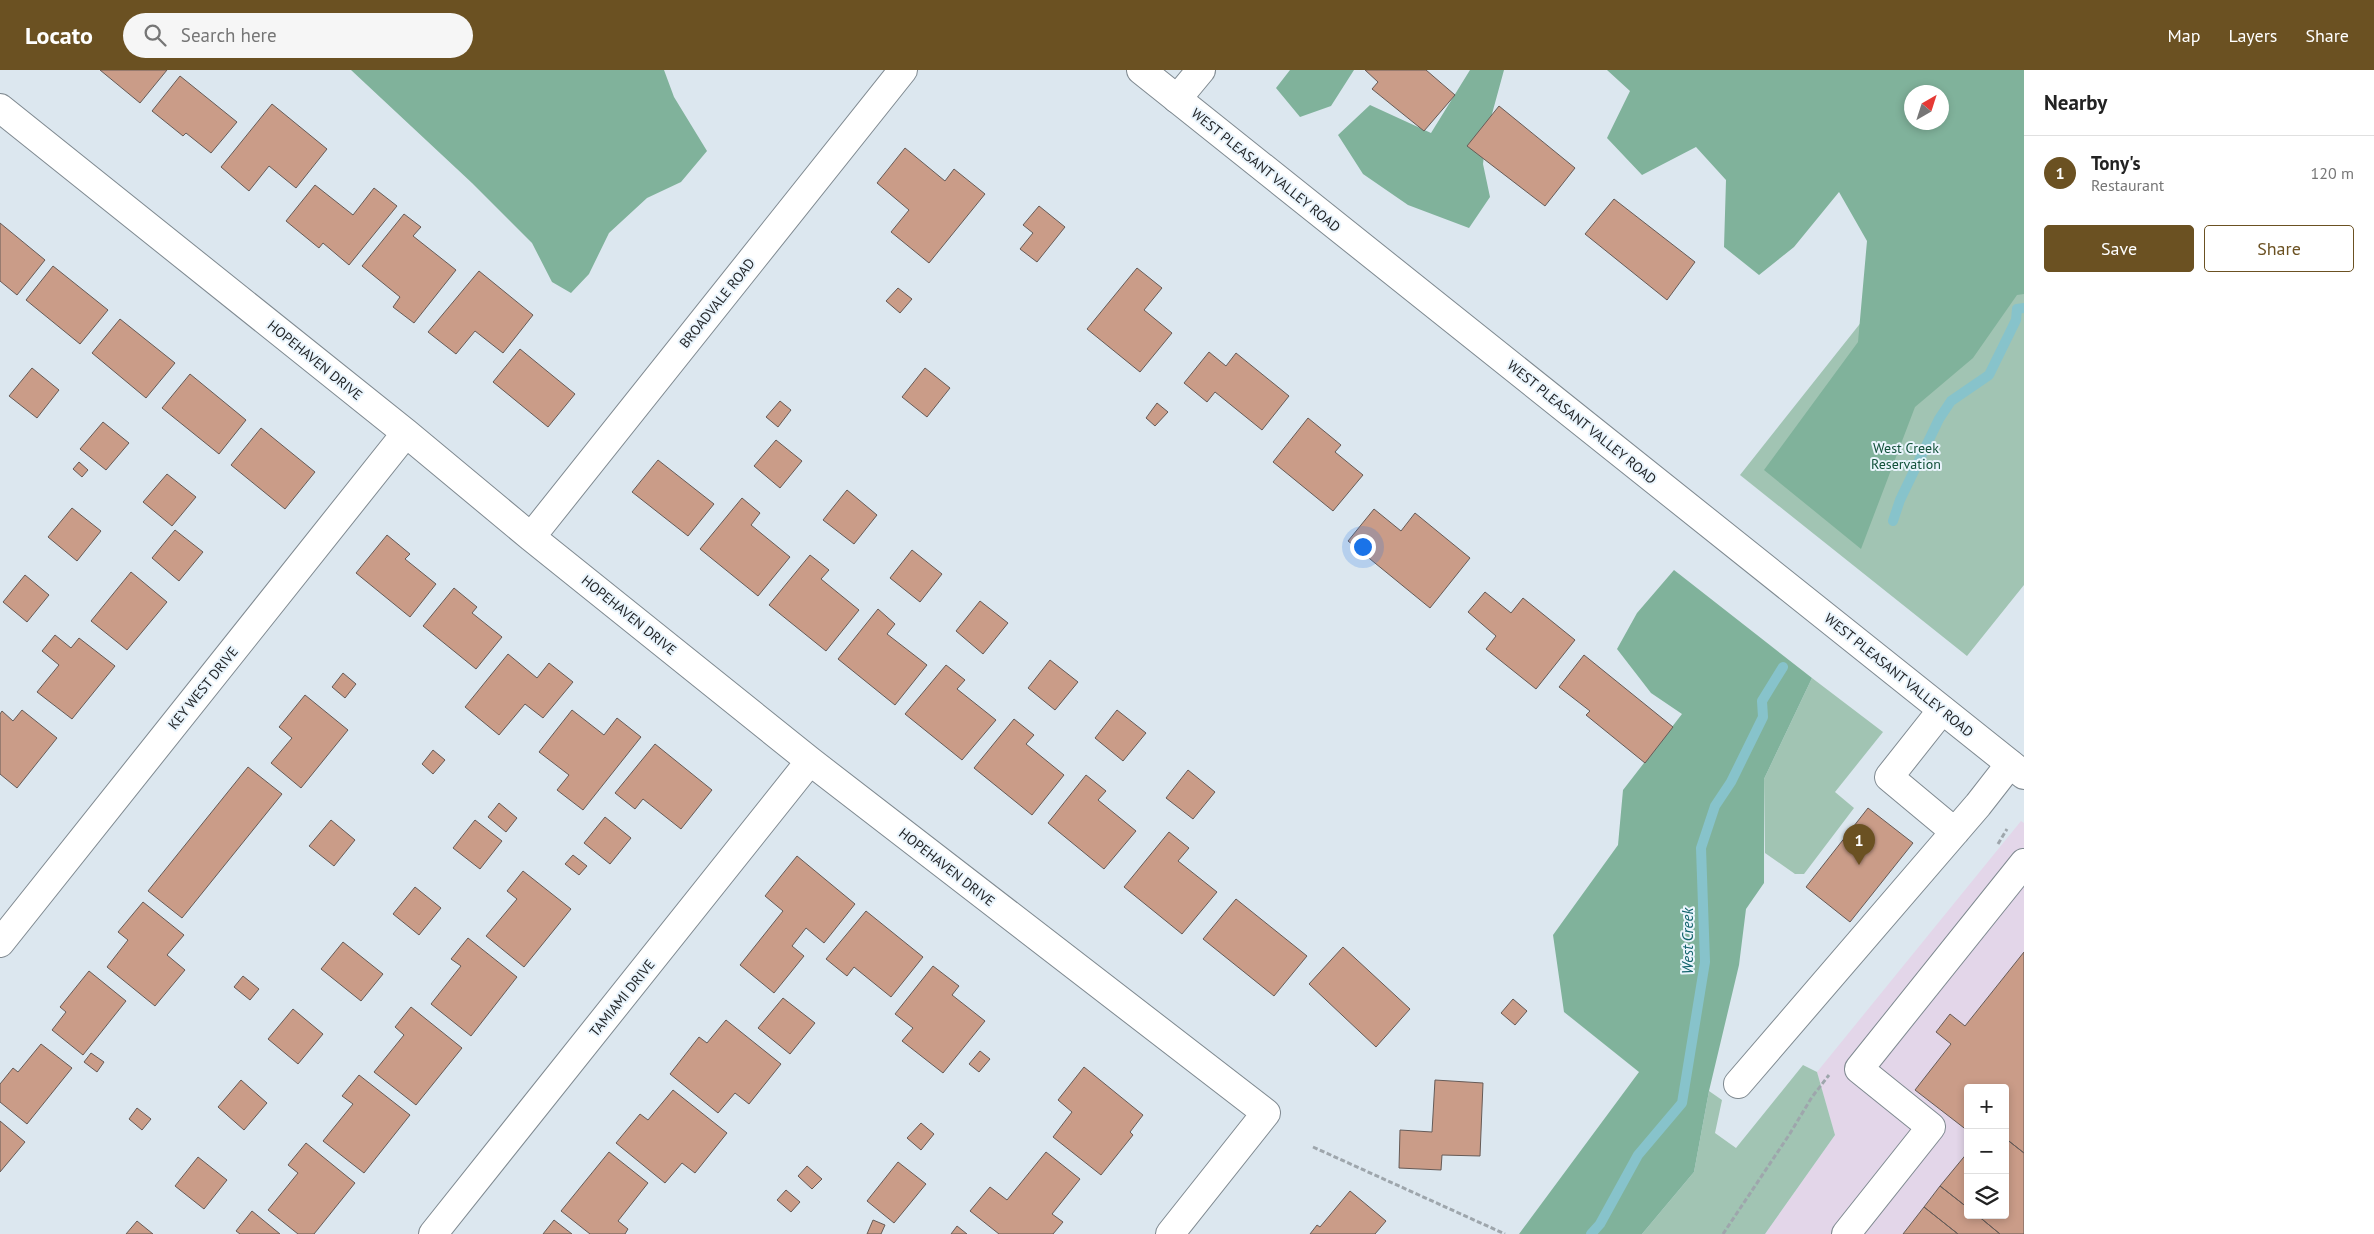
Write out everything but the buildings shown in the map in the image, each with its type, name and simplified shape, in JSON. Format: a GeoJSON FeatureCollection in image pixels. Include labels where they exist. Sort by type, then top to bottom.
{"type":"FeatureCollection","features":[{"type":"Feature","properties":{"kind":"street","name":"BROADVALE ROAD"},"geometry":{"type":"LineString","coordinates":[[531,536],[903,70]]}},
{"type":"Feature","properties":{"kind":"street","name":"WEST PLEASANT VALLEY ROAD"},"geometry":{"type":"LineString","coordinates":[[1141,70],[2017,769]]}},
{"type":"Feature","properties":{"kind":"street"},"geometry":{"type":"LineString","coordinates":[[1177,99],[1201,70]]}},
{"type":"Feature","properties":{"kind":"street","name":"HOPEHAVEN DRIVE"},"geometry":{"type":"LineString","coordinates":[[3,117],[406,432],[531,536],[810,761],[1266,1113],[1170,1234]]}},
{"type":"Feature","properties":{"kind":"street","name":"KEY WEST DRIVE"},"geometry":{"type":"LineString","coordinates":[[0,943],[406,432]]}},
{"type":"Feature","properties":{"kind":"street"},"geometry":{"type":"LineString","coordinates":[[1942,710],[1889,776],[1955,832]]}},
{"type":"Feature","properties":{"kind":"street","name":"TAMIAMI DRIVE"},"geometry":{"type":"LineString","coordinates":[[433,1234],[810,761]]}},
{"type":"Feature","properties":{"kind":"street"},"geometry":{"type":"LineString","coordinates":[[1738,1084],[1955,832],[2017,769]]}},
{"type":"Feature","properties":{"kind":"street"},"geometry":{"type":"LineString","coordinates":[[1846,1234],[1931,1127],[1859,1069],[2024,862]]}},
{"type":"Feature","properties":{"kind":"path"},"geometry":{"type":"LineString","coordinates":[[1313,1147],[1505,1234]]}},
{"type":"Feature","properties":{"kind":"shaded area"},"geometry":{"type":"Polygon","coordinates":[[[2021,821],[2024,823],[2024,1234],[1765,1234],[1835,1135],[1817,1072],[2021,821]]]}},
{"type":"Feature","properties":{"kind":"green space"},"geometry":{"type":"Polygon","coordinates":[[[351,70],[664,70],[674,97],[707,151],[681,182],[647,198],[609,233],[589,274],[571,293],[552,282],[532,243],[472,183],[351,70]]]}},
{"type":"Feature","properties":{"kind":"green space"},"geometry":{"type":"Polygon","coordinates":[[[1290,70],[1354,70],[1331,106],[1300,117],[1276,88],[1290,70]]]}},
{"type":"Feature","properties":{"kind":"green space"},"geometry":{"type":"Polygon","coordinates":[[[1470,70],[1504,70],[1486,136],[1483,164],[1490,197],[1469,228],[1408,205],[1363,174],[1338,135],[1370,105],[1431,133],[1470,70]]]}},
{"type":"Feature","properties":{"kind":"green space"},"geometry":{"type":"Polygon","coordinates":[[[1607,70],[2024,70],[2024,294],[2017,295],[1973,358],[1915,407],[1861,549],[1764,470],[1858,342],[1867,241],[1839,192],[1794,247],[1759,275],[1724,247],[1726,180],[1696,147],[1642,175],[1607,138],[1630,91],[1607,70]]]}},
{"type":"Feature","properties":{"kind":"green space","name":"West Creek Reservation"},"geometry":{"type":"Polygon","coordinates":[[[2024,117],[2024,585],[1967,656],[1740,475],[2024,117]]]}},
{"type":"Feature","properties":{"kind":"green space"},"geometry":{"type":"Polygon","coordinates":[[[1674,570],[1812,678],[1764,779],[1764,883],[1746,909],[1739,965],[1709,1091],[1694,1172],[1642,1234],[1519,1234],[1639,1072],[1564,1012],[1553,935],[1618,845],[1623,790],[1682,714],[1651,693],[1617,649],[1637,613],[1674,570]]]}},
{"type":"Feature","properties":{"kind":"green space"},"geometry":{"type":"Polygon","coordinates":[[[1812,678],[1883,732],[1835,792],[1854,808],[1804,874],[1795,874],[1765,853],[1764,779],[1812,678]]]}},
{"type":"Feature","properties":{"kind":"green space"},"geometry":{"type":"Polygon","coordinates":[[[1803,1065],[1817,1072],[1835,1135],[1765,1234],[1642,1234],[1694,1172],[1709,1091],[1722,1100],[1715,1133],[1736,1148],[1803,1065]]]}},
{"type":"Feature","properties":{"kind":"waterway","name":"West Creek"},"geometry":{"type":"LineString","coordinates":[[1893,521],[1900,500],[1939,419],[1951,401],[1989,375],[2016,320],[2017,309],[2024,308]]}},
{"type":"Feature","properties":{"kind":"waterway","name":"West Creek"},"geometry":{"type":"LineString","coordinates":[[1591,1234],[1600,1224],[1638,1155],[1682,1103],[1705,962],[1701,848],[1715,806],[1731,782],[1763,717],[1762,701],[1783,667]]}},
{"type":"Feature","properties":{"kind":"place","name":"Tony's"},"geometry":{"type":"Point","coordinates":[1859,865]}}]}
